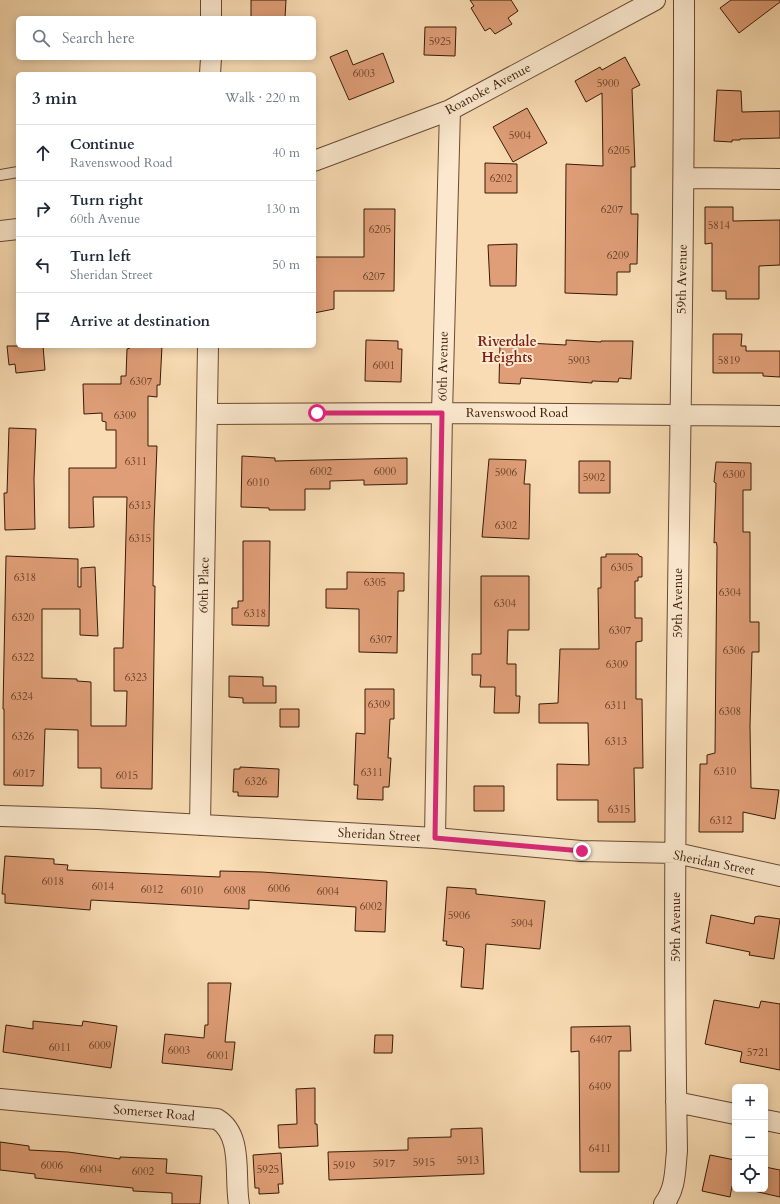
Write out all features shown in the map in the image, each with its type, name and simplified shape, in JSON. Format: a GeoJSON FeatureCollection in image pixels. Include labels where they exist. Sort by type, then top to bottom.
{"type":"FeatureCollection","features":[{"type":"Feature","properties":{"kind":"street"},"geometry":{"type":"LineString","coordinates":[[211,0],[211,16]]}},
{"type":"Feature","properties":{"kind":"street","name":"Roanoke Avenue"},"geometry":{"type":"LineString","coordinates":[[316,160],[450,110],[655,0]]}},
{"type":"Feature","properties":{"kind":"street","name":"59th Avenue"},"geometry":{"type":"LineString","coordinates":[[664,1204],[671,1194],[675,1180],[677,1151],[676,853],[680,414],[684,178],[684,0]]}},
{"type":"Feature","properties":{"kind":"street"},"geometry":{"type":"LineString","coordinates":[[210,72],[211,60]]}},
{"type":"Feature","properties":{"kind":"street","name":"60th Avenue"},"geometry":{"type":"LineString","coordinates":[[435,838],[442,413],[450,110]]}},
{"type":"Feature","properties":{"kind":"street"},"geometry":{"type":"LineString","coordinates":[[684,178],[780,178]]}},
{"type":"Feature","properties":{"kind":"street"},"geometry":{"type":"LineString","coordinates":[[0,231],[16,229]]}},
{"type":"Feature","properties":{"kind":"street","name":"60th Place"},"geometry":{"type":"LineString","coordinates":[[200,825],[208,348]]}},
{"type":"Feature","properties":{"kind":"street","name":"Ravenswood Road"},"geometry":{"type":"LineString","coordinates":[[207,414],[442,413],[780,416]]}},
{"type":"Feature","properties":{"kind":"street","name":"Sheridan Street"},"geometry":{"type":"LineString","coordinates":[[0,816],[435,838],[582,851],[676,853],[780,876]]}},
{"type":"Feature","properties":{"kind":"street","name":"Somerset Road"},"geometry":{"type":"LineString","coordinates":[[0,1099],[217,1119],[229,1130],[232,1139],[235,1154],[239,1204]]}},
{"type":"Feature","properties":{"kind":"street"},"geometry":{"type":"LineString","coordinates":[[676,1102],[732,1113]]}},
{"type":"Feature","properties":{"kind":"street"},"geometry":{"type":"LineString","coordinates":[[768,1121],[780,1123]]}},
{"type":"Feature","properties":{"kind":"lane"},"geometry":{"type":"LineString","coordinates":[[0,175],[16,172]]}},
{"type":"Feature","properties":{"kind":"building"},"geometry":{"type":"Polygon","coordinates":[[[251,0],[286,0],[285,16],[251,16],[251,0]]]}},
{"type":"Feature","properties":{"kind":"building"},"geometry":{"type":"Polygon","coordinates":[[[470,0],[511,0],[518,11],[508,18],[512,24],[495,34],[490,28],[485,31],[471,8],[474,6],[470,0]]]}},
{"type":"Feature","properties":{"kind":"building"},"geometry":{"type":"Polygon","coordinates":[[[731,0],[780,0],[780,2],[739,33],[720,8],[731,0]]]}},
{"type":"Feature","properties":{"kind":"building"},"geometry":{"type":"Polygon","coordinates":[[[425,27],[456,27],[455,56],[424,55],[425,27]]]}},
{"type":"Feature","properties":{"kind":"building"},"geometry":{"type":"Polygon","coordinates":[[[347,50],[353,65],[383,53],[394,82],[349,100],[330,57],[347,50]]]}},
{"type":"Feature","properties":{"kind":"building"},"geometry":{"type":"Polygon","coordinates":[[[625,57],[640,85],[632,89],[635,167],[631,167],[631,214],[638,214],[637,264],[630,264],[630,272],[617,272],[617,295],[565,293],[566,164],[603,166],[602,93],[586,102],[575,81],[600,67],[602,70],[625,57]]]}},
{"type":"Feature","properties":{"kind":"building"},"geometry":{"type":"Polygon","coordinates":[[[717,90],[741,91],[742,112],[780,111],[780,138],[740,139],[732,140],[732,142],[714,141],[717,90]]]}},
{"type":"Feature","properties":{"kind":"building"},"geometry":{"type":"Polygon","coordinates":[[[527,108],[547,143],[513,162],[493,127],[527,108]]]}},
{"type":"Feature","properties":{"kind":"building"},"geometry":{"type":"Polygon","coordinates":[[[485,163],[517,164],[517,193],[485,193],[485,163]]]}},
{"type":"Feature","properties":{"kind":"building"},"geometry":{"type":"Polygon","coordinates":[[[705,207],[733,207],[733,221],[780,220],[780,265],[759,266],[759,299],[726,299],[726,291],[712,291],[712,243],[705,244],[705,207]]]}},
{"type":"Feature","properties":{"kind":"building"},"geometry":{"type":"Polygon","coordinates":[[[364,209],[395,209],[394,291],[334,291],[334,309],[316,313],[316,257],[364,257],[364,209]]]}},
{"type":"Feature","properties":{"kind":"building"},"geometry":{"type":"Polygon","coordinates":[[[517,244],[516,286],[490,286],[488,245],[517,244]]]}},
{"type":"Feature","properties":{"kind":"building"},"geometry":{"type":"Polygon","coordinates":[[[713,334],[742,334],[741,346],[746,346],[746,351],[780,351],[780,377],[763,376],[763,373],[713,373],[713,334]]]}},
{"type":"Feature","properties":{"kind":"building"},"geometry":{"type":"Polygon","coordinates":[[[366,340],[398,341],[398,349],[402,349],[401,382],[365,381],[366,340]]]}},
{"type":"Feature","properties":{"kind":"building"},"geometry":{"type":"Polygon","coordinates":[[[566,340],[601,342],[633,341],[631,379],[619,378],[618,382],[592,381],[592,383],[521,378],[520,384],[499,383],[500,344],[526,347],[527,343],[566,345],[566,340]]]}},
{"type":"Feature","properties":{"kind":"building"},"geometry":{"type":"Polygon","coordinates":[[[7,346],[16,346],[16,348],[43,348],[45,370],[16,373],[15,364],[9,365],[7,346]]]}},
{"type":"Feature","properties":{"kind":"building"},"geometry":{"type":"Polygon","coordinates":[[[162,348],[160,385],[157,385],[157,397],[148,396],[148,446],[157,446],[153,586],[155,586],[152,789],[101,788],[101,768],[78,768],[78,730],[45,729],[43,786],[4,785],[3,709],[6,556],[78,559],[78,587],[81,587],[81,568],[95,567],[98,636],[80,635],[80,609],[42,609],[42,678],[77,679],[77,681],[91,682],[91,726],[126,726],[127,691],[114,691],[114,648],[123,648],[127,497],[93,497],[94,527],[69,528],[69,468],[116,468],[116,430],[106,430],[106,422],[102,421],[102,413],[84,414],[83,384],[121,384],[121,376],[126,376],[127,349],[162,348]]]}},
{"type":"Feature","properties":{"kind":"building"},"geometry":{"type":"Polygon","coordinates":[[[9,428],[36,429],[34,479],[35,529],[5,530],[4,493],[7,493],[9,428]]]}},
{"type":"Feature","properties":{"kind":"building"},"geometry":{"type":"Polygon","coordinates":[[[242,456],[275,458],[275,461],[407,458],[407,484],[364,485],[364,480],[330,481],[330,489],[305,489],[305,510],[269,510],[269,508],[241,507],[242,456]]]}},
{"type":"Feature","properties":{"kind":"building"},"geometry":{"type":"Polygon","coordinates":[[[489,459],[526,460],[524,484],[530,484],[529,539],[482,537],[489,459]]]}},
{"type":"Feature","properties":{"kind":"building"},"geometry":{"type":"Polygon","coordinates":[[[579,461],[610,461],[610,493],[579,493],[579,461]]]}},
{"type":"Feature","properties":{"kind":"building"},"geometry":{"type":"Polygon","coordinates":[[[716,462],[751,463],[751,490],[743,490],[743,532],[750,532],[750,622],[759,622],[759,652],[752,652],[750,726],[751,788],[779,790],[775,819],[743,812],[743,832],[699,832],[700,764],[707,764],[707,755],[715,753],[717,546],[716,542],[714,543],[716,483],[714,482],[716,462]]]}},
{"type":"Feature","properties":{"kind":"building"},"geometry":{"type":"Polygon","coordinates":[[[243,541],[270,541],[269,626],[232,625],[232,608],[238,608],[238,601],[243,601],[243,541]]]}},
{"type":"Feature","properties":{"kind":"building"},"geometry":{"type":"Polygon","coordinates":[[[606,554],[638,554],[642,557],[642,577],[638,577],[638,581],[635,581],[635,618],[642,618],[642,641],[636,642],[636,699],[642,699],[643,768],[634,768],[635,822],[598,822],[598,800],[557,800],[557,764],[589,765],[588,723],[539,723],[539,704],[558,703],[560,649],[599,649],[598,588],[601,588],[601,557],[606,557],[606,554]]]}},
{"type":"Feature","properties":{"kind":"building"},"geometry":{"type":"Polygon","coordinates":[[[347,572],[404,573],[404,591],[398,591],[397,653],[359,652],[359,609],[326,608],[326,589],[347,589],[347,572]]]}},
{"type":"Feature","properties":{"kind":"building"},"geometry":{"type":"Polygon","coordinates":[[[481,576],[529,576],[529,630],[508,630],[507,664],[516,664],[516,696],[520,696],[519,713],[494,713],[495,687],[480,687],[481,675],[472,675],[472,654],[481,654],[481,576]]]}},
{"type":"Feature","properties":{"kind":"building"},"geometry":{"type":"Polygon","coordinates":[[[229,676],[263,677],[263,686],[276,686],[276,703],[243,703],[243,698],[229,697],[229,676]]]}},
{"type":"Feature","properties":{"kind":"building"},"geometry":{"type":"Polygon","coordinates":[[[365,689],[394,689],[394,719],[390,719],[388,758],[391,758],[389,787],[383,787],[383,800],[357,799],[358,785],[354,785],[356,733],[365,734],[365,689]]]}},
{"type":"Feature","properties":{"kind":"building"},"geometry":{"type":"Polygon","coordinates":[[[280,709],[299,709],[299,727],[280,727],[280,709]]]}},
{"type":"Feature","properties":{"kind":"building"},"geometry":{"type":"Polygon","coordinates":[[[240,767],[279,769],[278,797],[238,796],[238,792],[233,792],[234,769],[240,769],[240,767]]]}},
{"type":"Feature","properties":{"kind":"building"},"geometry":{"type":"Polygon","coordinates":[[[474,786],[504,786],[504,811],[474,811],[474,786]]]}},
{"type":"Feature","properties":{"kind":"building"},"geometry":{"type":"Polygon","coordinates":[[[5,856],[54,859],[54,864],[68,865],[67,870],[220,877],[220,871],[262,872],[387,881],[385,932],[355,931],[356,907],[249,900],[249,909],[91,900],[90,910],[5,903],[5,894],[2,894],[5,856]]]}},
{"type":"Feature","properties":{"kind":"building"},"geometry":{"type":"Polygon","coordinates":[[[447,887],[476,889],[476,894],[545,901],[540,949],[486,944],[483,989],[461,987],[464,949],[462,947],[446,945],[447,941],[443,941],[447,887]]]}},
{"type":"Feature","properties":{"kind":"building"},"geometry":{"type":"Polygon","coordinates":[[[711,915],[754,924],[755,917],[759,916],[780,919],[774,959],[749,955],[750,952],[706,943],[711,915]]]}},
{"type":"Feature","properties":{"kind":"building"},"geometry":{"type":"Polygon","coordinates":[[[208,983],[231,983],[225,1042],[235,1042],[232,1070],[162,1063],[165,1034],[204,1038],[205,1025],[208,1025],[208,983]]]}},
{"type":"Feature","properties":{"kind":"building"},"geometry":{"type":"Polygon","coordinates":[[[714,1000],[759,1008],[761,1001],[780,1004],[780,1070],[740,1062],[742,1052],[705,1044],[714,1000]]]}},
{"type":"Feature","properties":{"kind":"building"},"geometry":{"type":"Polygon","coordinates":[[[33,1021],[82,1026],[83,1021],[117,1026],[111,1068],[3,1052],[6,1025],[33,1029],[33,1021]]]}},
{"type":"Feature","properties":{"kind":"building"},"geometry":{"type":"Polygon","coordinates":[[[630,1026],[631,1051],[619,1051],[619,1172],[580,1172],[579,1051],[571,1052],[571,1027],[630,1026]]]}},
{"type":"Feature","properties":{"kind":"building"},"geometry":{"type":"Polygon","coordinates":[[[375,1035],[393,1035],[392,1053],[374,1053],[375,1035]]]}},
{"type":"Feature","properties":{"kind":"building"},"geometry":{"type":"Polygon","coordinates":[[[315,1088],[315,1124],[317,1124],[318,1146],[279,1148],[278,1125],[297,1124],[296,1089],[315,1088]]]}},
{"type":"Feature","properties":{"kind":"building"},"geometry":{"type":"Polygon","coordinates":[[[482,1128],[484,1174],[329,1180],[328,1152],[408,1150],[408,1138],[451,1137],[451,1129],[482,1128]]]}},
{"type":"Feature","properties":{"kind":"building"},"geometry":{"type":"Polygon","coordinates":[[[0,1142],[29,1146],[29,1150],[68,1152],[120,1159],[120,1157],[167,1159],[166,1173],[202,1176],[200,1204],[172,1204],[172,1193],[133,1191],[133,1188],[35,1178],[35,1174],[0,1170],[0,1142]]]}},
{"type":"Feature","properties":{"kind":"building"},"geometry":{"type":"Polygon","coordinates":[[[281,1153],[283,1184],[278,1184],[279,1193],[259,1194],[259,1188],[255,1188],[253,1155],[281,1153]]]}},
{"type":"Feature","properties":{"kind":"building"},"geometry":{"type":"Polygon","coordinates":[[[710,1155],[732,1159],[732,1186],[730,1197],[702,1191],[710,1155]]]}},
{"type":"Feature","properties":{"kind":"building"},"geometry":{"type":"Polygon","coordinates":[[[768,1168],[780,1170],[780,1197],[758,1192],[768,1192],[768,1168]]]}},
{"type":"Feature","properties":{"kind":"district","name":"Riverdale Heights"},"geometry":{"type":"Point","coordinates":[507,350]}},
{"type":"Feature","properties":{"kind":"route"},"geometry":{"type":"LineString","coordinates":[[317,413],[442,413],[435,838],[582,851]]}}]}
